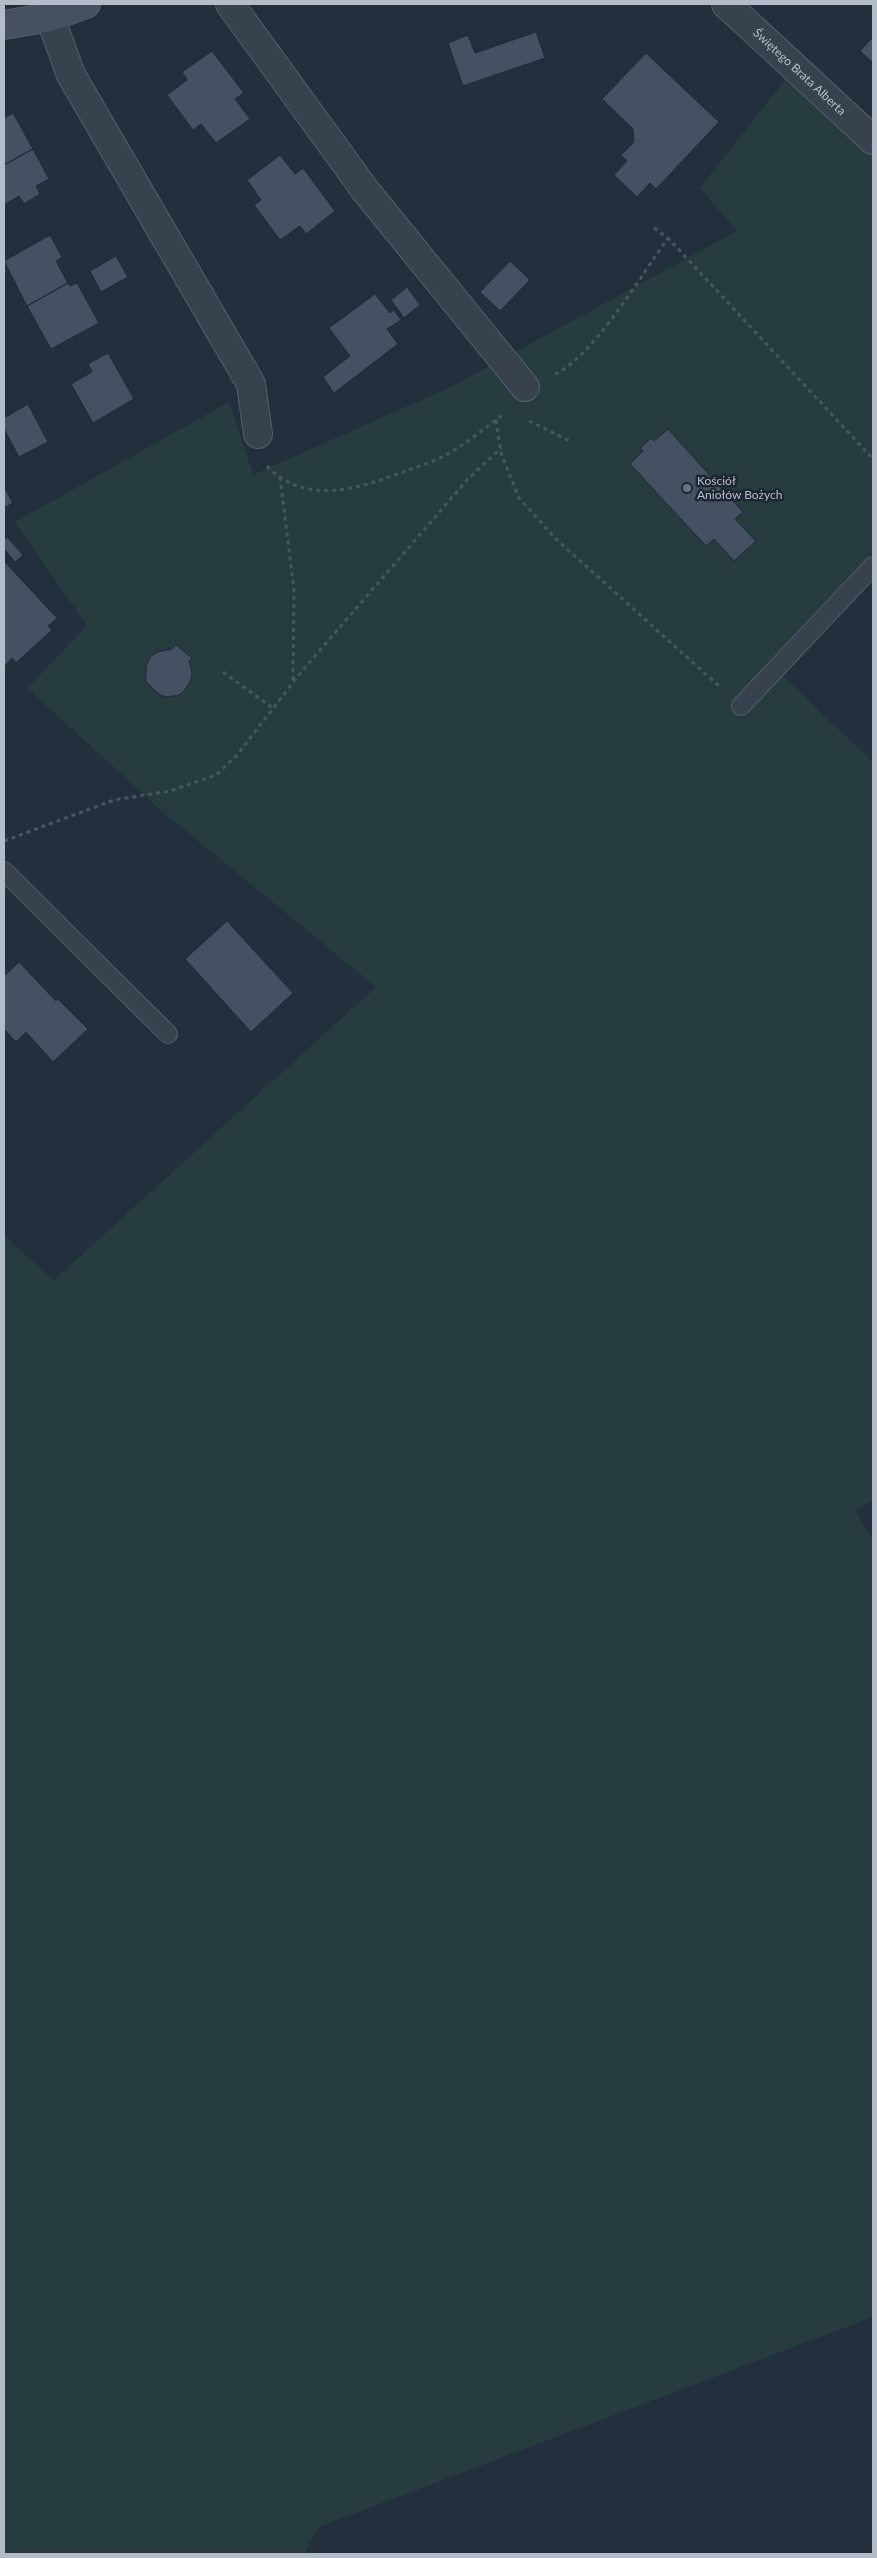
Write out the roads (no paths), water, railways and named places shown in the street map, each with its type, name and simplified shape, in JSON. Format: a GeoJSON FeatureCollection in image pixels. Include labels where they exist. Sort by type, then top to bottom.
{"type":"FeatureCollection","features":[{"type":"Feature","properties":{"kind":"street"},"geometry":{"type":"LineString","coordinates":[[4,25],[50,17],[86,4]]}},
{"type":"Feature","properties":{"kind":"street"},"geometry":{"type":"LineString","coordinates":[[230,4],[365,190],[525,387]]}},
{"type":"Feature","properties":{"kind":"street","name":"Świętego Brata Alberta"},"geometry":{"type":"LineString","coordinates":[[726,4],[873,140]]}},
{"type":"Feature","properties":{"kind":"street"},"geometry":{"type":"LineString","coordinates":[[50,17],[71,75],[251,384],[258,434]]}},
{"type":"Feature","properties":{"kind":"lane"},"geometry":{"type":"LineString","coordinates":[[741,706],[873,566]]}},
{"type":"Feature","properties":{"kind":"lane"},"geometry":{"type":"LineString","coordinates":[[4,871],[168,1034]]}},
{"type":"Feature","properties":{"kind":"place","name":"Kościół Aniołów Bożych"},"geometry":{"type":"Point","coordinates":[687,488]}}]}
